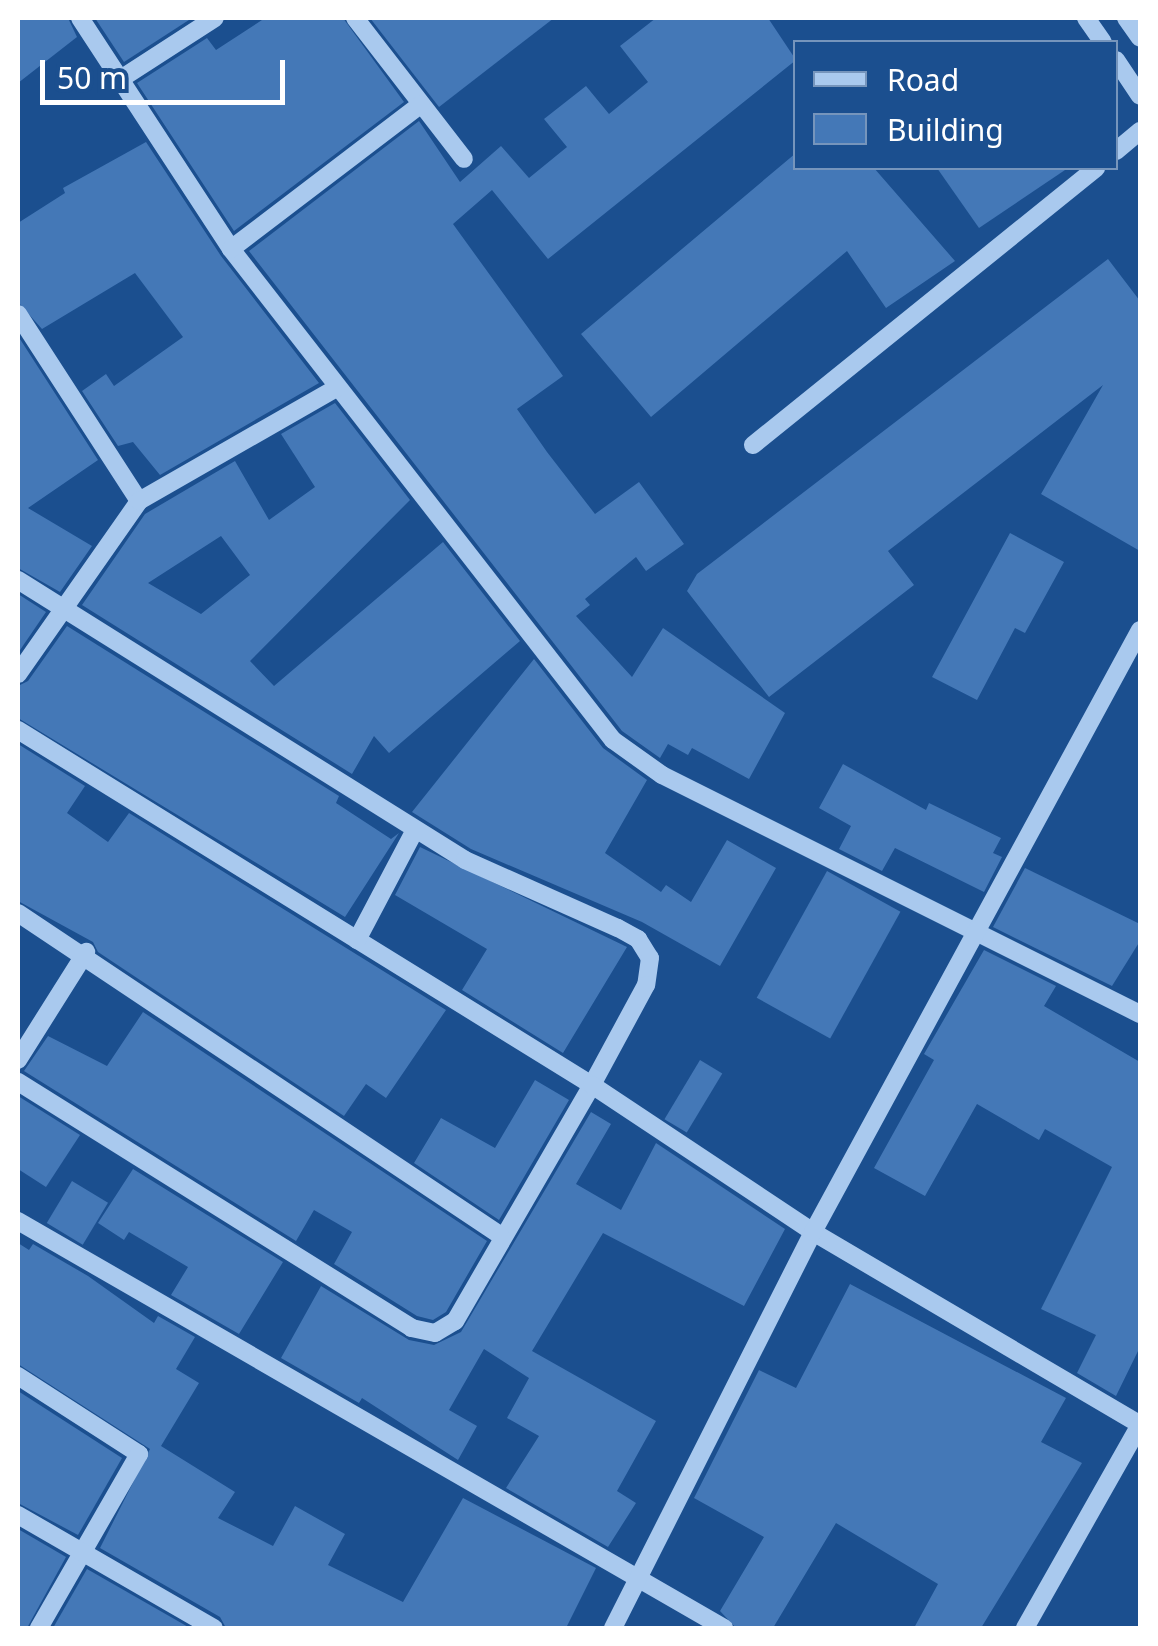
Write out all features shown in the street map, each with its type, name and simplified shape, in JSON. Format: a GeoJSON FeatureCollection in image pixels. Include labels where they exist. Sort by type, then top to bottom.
{"type":"FeatureCollection","features":[{"type":"Feature","properties":{"kind":"street"},"geometry":{"type":"LineString","coordinates":[[80,18],[231,249],[336,388],[634,758],[976,936],[1140,1014]]}},
{"type":"Feature","properties":{"kind":"street"},"geometry":{"type":"LineString","coordinates":[[118,80],[215,18]]}},
{"type":"Feature","properties":{"kind":"street"},"geometry":{"type":"LineString","coordinates":[[355,18],[464,159]]}},
{"type":"Feature","properties":{"kind":"street"},"geometry":{"type":"LineString","coordinates":[[1086,18],[1102,40]]}},
{"type":"Feature","properties":{"kind":"street"},"geometry":{"type":"LineString","coordinates":[[1126,18],[1140,38]]}},
{"type":"Feature","properties":{"kind":"street"},"geometry":{"type":"LineString","coordinates":[[1118,63],[1140,96]]}},
{"type":"Feature","properties":{"kind":"street"},"geometry":{"type":"LineString","coordinates":[[231,249],[420,104]]}},
{"type":"Feature","properties":{"kind":"street"},"geometry":{"type":"LineString","coordinates":[[1118,150],[1140,131]]}},
{"type":"Feature","properties":{"kind":"street"},"geometry":{"type":"LineString","coordinates":[[753,445],[1094,170]]}},
{"type":"Feature","properties":{"kind":"street"},"geometry":{"type":"LineString","coordinates":[[18,314],[140,501]]}},
{"type":"Feature","properties":{"kind":"street"},"geometry":{"type":"LineString","coordinates":[[18,674],[57,608],[140,501],[336,388]]}},
{"type":"Feature","properties":{"kind":"street"},"geometry":{"type":"LineString","coordinates":[[18,580],[57,608],[465,860],[638,938],[650,958],[646,985],[592,1085],[500,1235],[456,1322],[434,1333],[412,1328],[18,1082]]}},
{"type":"Feature","properties":{"kind":"street"},"geometry":{"type":"LineString","coordinates":[[613,1628],[813,1232],[1140,630]]}},
{"type":"Feature","properties":{"kind":"street"},"geometry":{"type":"LineString","coordinates":[[18,730],[592,1085],[813,1232],[1140,1425],[1025,1628]]}},
{"type":"Feature","properties":{"kind":"street"},"geometry":{"type":"LineString","coordinates":[[358,940],[415,830]]}},
{"type":"Feature","properties":{"kind":"street"},"geometry":{"type":"LineString","coordinates":[[18,913],[86,952],[500,1235]]}},
{"type":"Feature","properties":{"kind":"street"},"geometry":{"type":"LineString","coordinates":[[18,1060],[86,952]]}},
{"type":"Feature","properties":{"kind":"street"},"geometry":{"type":"LineString","coordinates":[[18,1221],[724,1628]]}},
{"type":"Feature","properties":{"kind":"street"},"geometry":{"type":"LineString","coordinates":[[18,1376],[139,1454],[39,1628]]}},
{"type":"Feature","properties":{"kind":"street"},"geometry":{"type":"LineString","coordinates":[[18,1516],[214,1628]]}},
{"type":"Feature","properties":{"kind":"building"},"geometry":{"type":"Polygon","coordinates":[[[18,18],[68,18],[77,37],[18,83],[18,18]]]}},
{"type":"Feature","properties":{"kind":"building"},"geometry":{"type":"Polygon","coordinates":[[[95,18],[192,18],[124,62],[95,18]]]}},
{"type":"Feature","properties":{"kind":"building"},"geometry":{"type":"Polygon","coordinates":[[[265,18],[343,18],[404,102],[234,231],[137,83],[207,38],[216,50],[265,18]]]}},
{"type":"Feature","properties":{"kind":"building"},"geometry":{"type":"Polygon","coordinates":[[[370,18],[554,18],[439,107],[370,18]]]}},
{"type":"Feature","properties":{"kind":"building"},"geometry":{"type":"Polygon","coordinates":[[[656,18],[768,18],[793,56],[793,62],[548,259],[492,190],[453,224],[563,376],[517,409],[547,452],[595,514],[639,482],[684,544],[646,571],[636,557],[585,599],[590,605],[576,616],[632,677],[663,628],[785,713],[749,779],[692,748],[688,755],[668,744],[660,758],[622,731],[249,251],[419,121],[460,182],[501,146],[529,178],[567,147],[544,119],[586,86],[609,114],[648,82],[620,46],[656,18]]]}},
{"type":"Feature","properties":{"kind":"building"},"geometry":{"type":"Polygon","coordinates":[[[146,142],[221,256],[319,383],[160,475],[133,442],[118,446],[82,391],[106,374],[114,386],[183,337],[135,273],[42,329],[18,302],[18,223],[65,193],[63,188],[146,142]]]}},
{"type":"Feature","properties":{"kind":"building"},"geometry":{"type":"Polygon","coordinates":[[[793,156],[793,170],[876,170],[955,261],[886,308],[847,251],[651,417],[581,334],[793,156]]]}},
{"type":"Feature","properties":{"kind":"building"},"geometry":{"type":"Polygon","coordinates":[[[938,170],[1065,170],[979,228],[938,170]]]}},
{"type":"Feature","properties":{"kind":"building"},"geometry":{"type":"Polygon","coordinates":[[[1108,259],[1140,301],[1140,551],[1041,494],[1103,385],[888,551],[914,585],[769,697],[687,591],[697,574],[1108,259]]]}},
{"type":"Feature","properties":{"kind":"building"},"geometry":{"type":"Polygon","coordinates":[[[18,336],[98,460],[28,508],[92,546],[60,592],[18,568],[18,336]]]}},
{"type":"Feature","properties":{"kind":"building"},"geometry":{"type":"Polygon","coordinates":[[[335,403],[410,500],[250,661],[274,686],[443,542],[520,641],[389,753],[374,736],[352,774],[82,605],[145,514],[235,461],[269,520],[315,487],[281,434],[335,403]],[[221,536],[148,583],[201,614],[250,575],[221,536]]]}},
{"type":"Feature","properties":{"kind":"building"},"geometry":{"type":"Polygon","coordinates":[[[1010,533],[1064,562],[1025,633],[1015,628],[977,700],[932,677],[1010,533]]]}},
{"type":"Feature","properties":{"kind":"building"},"geometry":{"type":"Polygon","coordinates":[[[18,594],[46,612],[18,653],[18,594]]]}},
{"type":"Feature","properties":{"kind":"building"},"geometry":{"type":"Polygon","coordinates":[[[67,626],[339,796],[336,803],[391,839],[399,833],[345,917],[18,718],[18,686],[28,681],[67,626]]]}},
{"type":"Feature","properties":{"kind":"building"},"geometry":{"type":"Polygon","coordinates":[[[534,659],[603,748],[647,780],[605,853],[661,892],[666,885],[691,902],[727,840],[776,868],[720,966],[642,922],[471,849],[412,812],[534,659]]]}},
{"type":"Feature","properties":{"kind":"building"},"geometry":{"type":"Polygon","coordinates":[[[18,744],[85,786],[67,813],[108,842],[129,813],[446,1010],[386,1098],[366,1084],[344,1116],[98,952],[93,942],[18,901],[18,744]]]}},
{"type":"Feature","properties":{"kind":"building"},"geometry":{"type":"Polygon","coordinates":[[[843,764],[926,810],[929,803],[1001,838],[993,853],[1002,857],[984,892],[895,848],[882,871],[839,849],[851,826],[819,808],[843,764]]]}},
{"type":"Feature","properties":{"kind":"building"},"geometry":{"type":"Polygon","coordinates":[[[420,847],[627,947],[563,1053],[462,990],[487,949],[395,895],[420,847]]]}},
{"type":"Feature","properties":{"kind":"building"},"geometry":{"type":"Polygon","coordinates":[[[1025,868],[1140,924],[1140,941],[1112,986],[993,927],[1025,868]]]}},
{"type":"Feature","properties":{"kind":"building"},"geometry":{"type":"Polygon","coordinates":[[[827,871],[900,912],[830,1039],[757,998],[827,871]]]}},
{"type":"Feature","properties":{"kind":"building"},"geometry":{"type":"Polygon","coordinates":[[[984,950],[1056,986],[1044,1006],[1140,1062],[1140,1347],[1116,1396],[1077,1373],[1096,1335],[1041,1309],[1112,1167],[1045,1129],[1039,1140],[977,1104],[925,1196],[874,1168],[934,1060],[924,1054],[984,950]]]}},
{"type":"Feature","properties":{"kind":"building"},"geometry":{"type":"Polygon","coordinates":[[[143,1012],[487,1241],[446,1312],[433,1320],[417,1316],[334,1264],[352,1232],[314,1210],[296,1241],[24,1071],[48,1036],[107,1066],[143,1012]]]}},
{"type":"Feature","properties":{"kind":"building"},"geometry":{"type":"Polygon","coordinates":[[[700,1060],[722,1073],[687,1133],[664,1119],[700,1060]]]}},
{"type":"Feature","properties":{"kind":"building"},"geometry":{"type":"Polygon","coordinates":[[[535,1080],[569,1100],[499,1220],[414,1163],[441,1118],[495,1148],[535,1080]]]}},
{"type":"Feature","properties":{"kind":"building"},"geometry":{"type":"Polygon","coordinates":[[[18,1096],[80,1135],[46,1187],[18,1169],[18,1096]]]}},
{"type":"Feature","properties":{"kind":"building"},"geometry":{"type":"Polygon","coordinates":[[[591,1112],[611,1124],[576,1184],[621,1210],[656,1143],[785,1229],[744,1306],[603,1233],[532,1351],[656,1421],[617,1491],[636,1503],[608,1547],[506,1488],[539,1436],[507,1418],[529,1378],[484,1349],[449,1410],[477,1426],[458,1460],[362,1398],[359,1403],[281,1358],[321,1286],[409,1340],[434,1345],[461,1332],[591,1112]]]}},
{"type":"Feature","properties":{"kind":"building"},"geometry":{"type":"Polygon","coordinates":[[[133,1169],[283,1262],[239,1334],[171,1295],[188,1267],[129,1232],[124,1240],[98,1223],[133,1169]]]}},
{"type":"Feature","properties":{"kind":"building"},"geometry":{"type":"Polygon","coordinates":[[[72,1181],[108,1203],[83,1245],[47,1223],[72,1181]]]}},
{"type":"Feature","properties":{"kind":"building"},"geometry":{"type":"Polygon","coordinates":[[[18,1243],[29,1250],[33,1244],[88,1276],[154,1323],[158,1316],[195,1337],[176,1369],[199,1383],[161,1446],[235,1492],[218,1518],[273,1546],[295,1506],[345,1534],[328,1565],[403,1602],[463,1498],[596,1568],[566,1628],[226,1628],[220,1617],[100,1548],[150,1449],[18,1364],[18,1243]]]}},
{"type":"Feature","properties":{"kind":"building"},"geometry":{"type":"Polygon","coordinates":[[[850,1284],[1066,1398],[1041,1442],[1082,1463],[981,1628],[914,1628],[938,1584],[836,1523],[773,1628],[736,1628],[720,1611],[764,1537],[694,1498],[759,1370],[796,1388],[850,1284]]]}},
{"type":"Feature","properties":{"kind":"building"},"geometry":{"type":"Polygon","coordinates":[[[18,1391],[122,1458],[78,1535],[18,1503],[18,1391]]]}},
{"type":"Feature","properties":{"kind":"building"},"geometry":{"type":"Polygon","coordinates":[[[18,1529],[66,1557],[27,1628],[18,1628],[18,1529]]]}},
{"type":"Feature","properties":{"kind":"building"},"geometry":{"type":"Polygon","coordinates":[[[87,1569],[190,1628],[53,1628],[87,1569]]]}}]}
